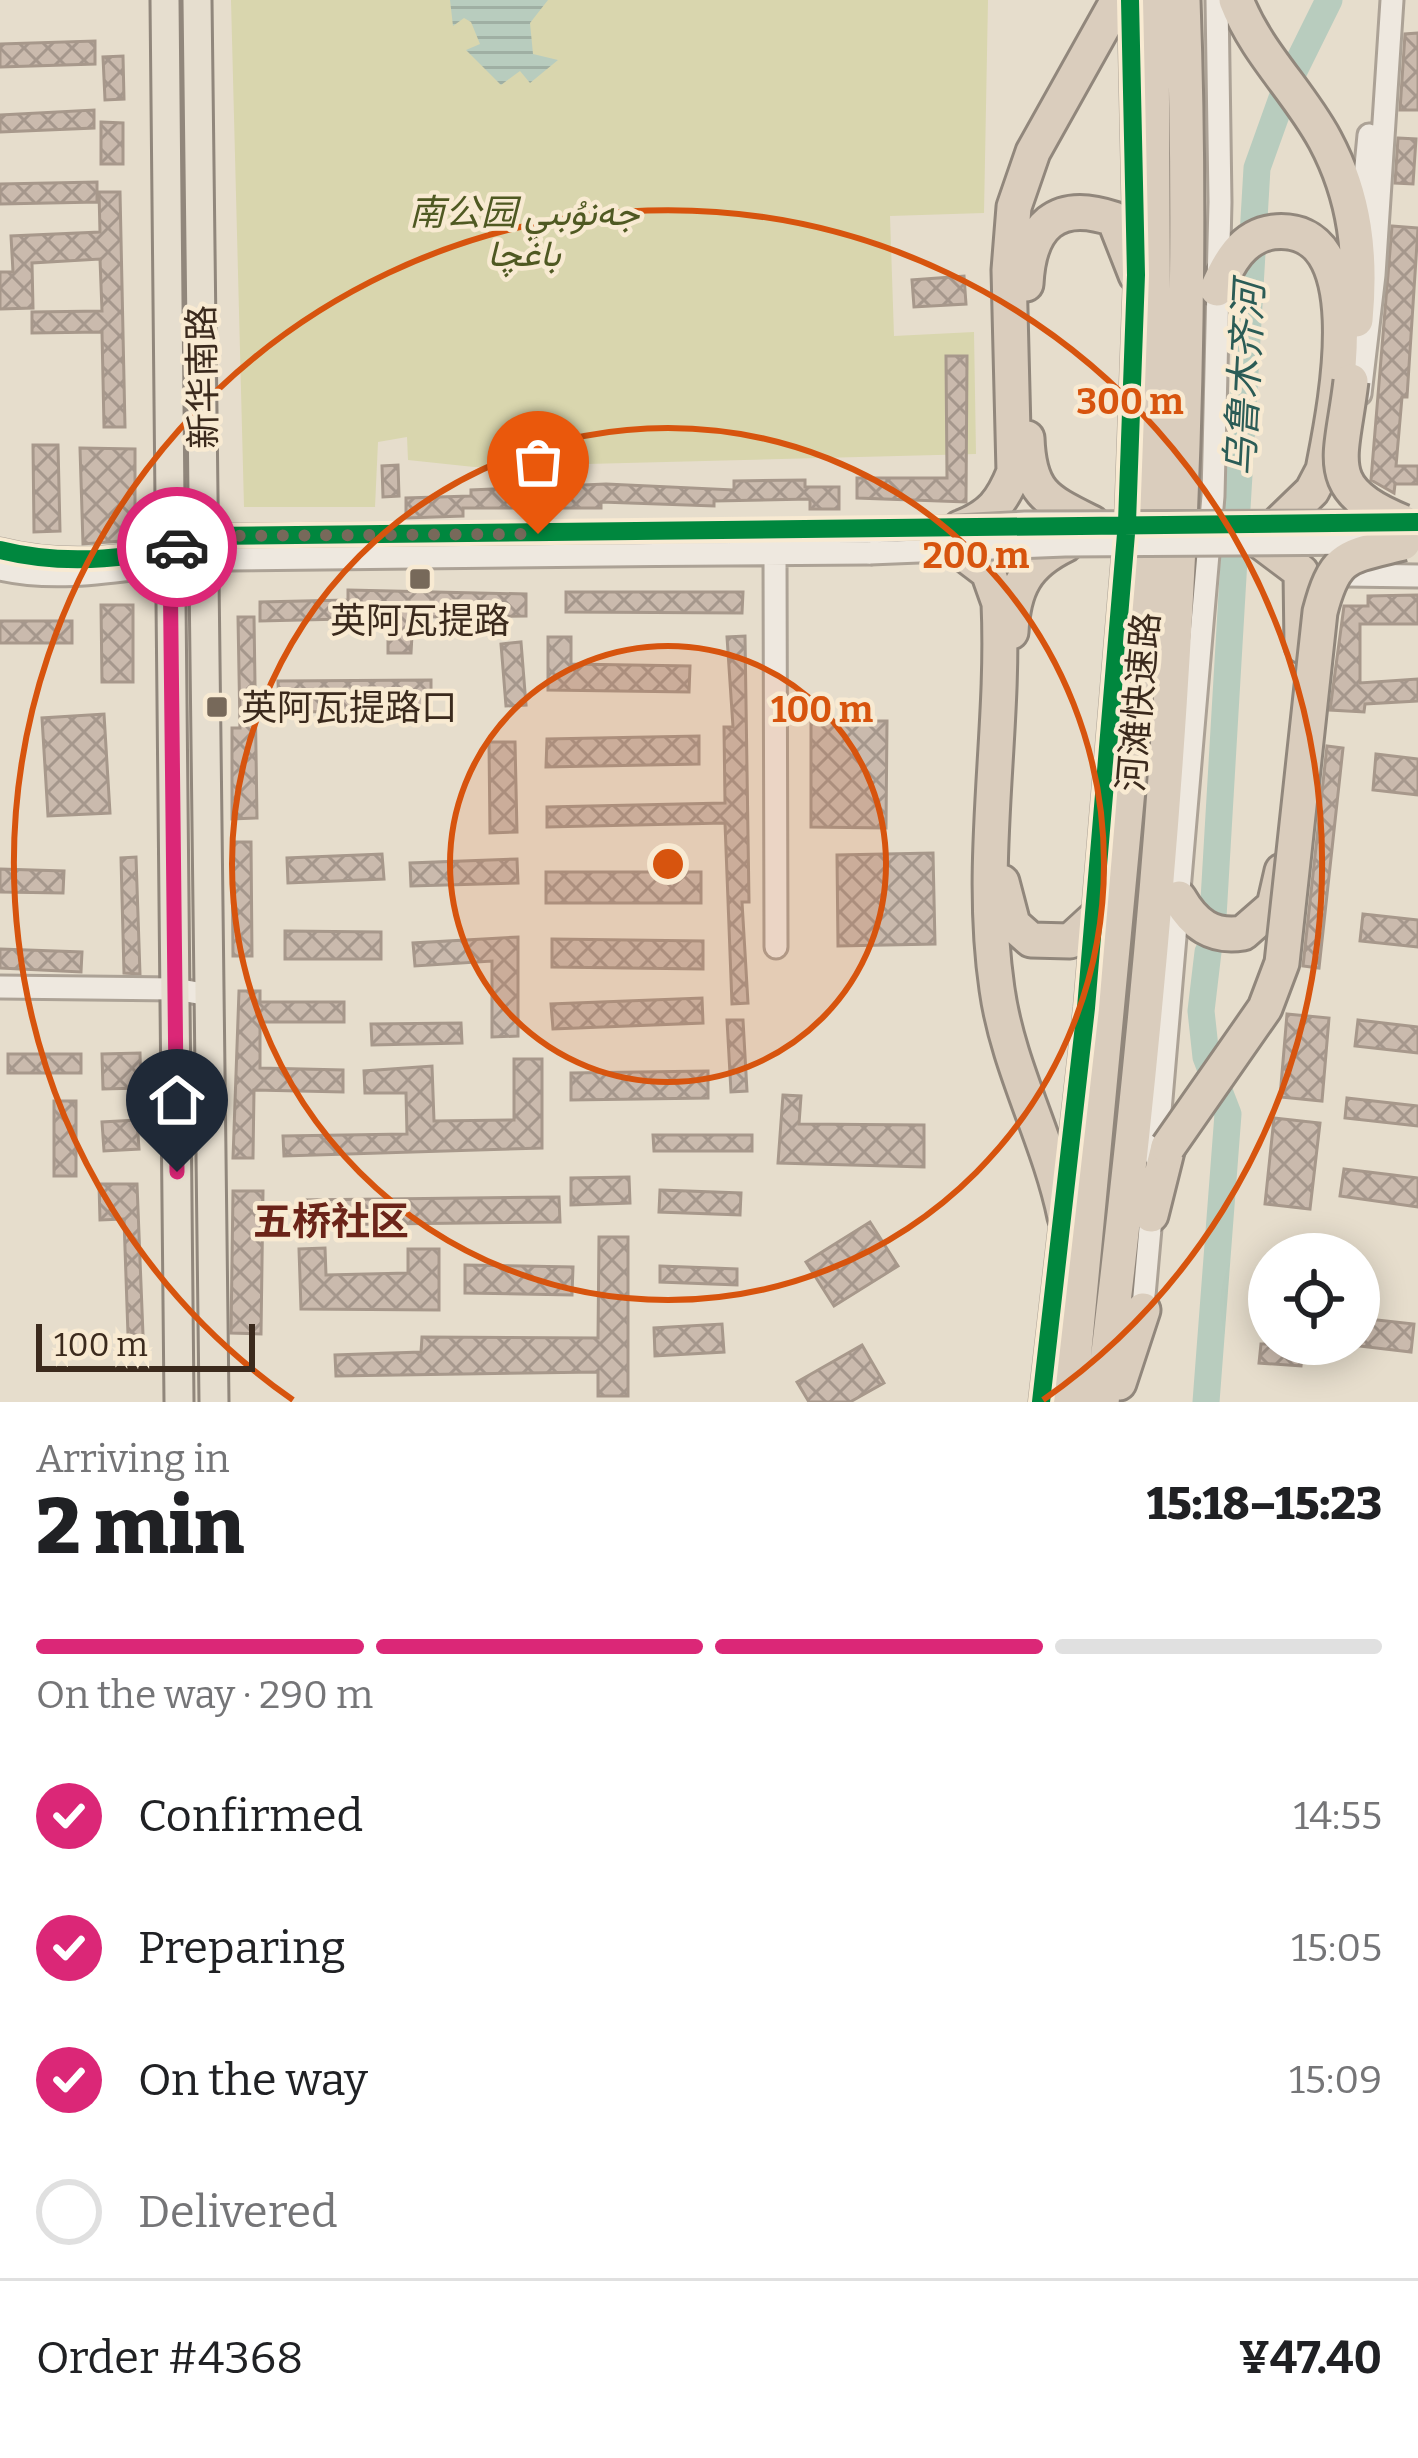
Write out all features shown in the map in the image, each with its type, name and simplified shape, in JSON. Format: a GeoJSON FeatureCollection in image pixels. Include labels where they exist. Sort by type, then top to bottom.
{"type":"FeatureCollection","features":[{"type":"Feature","properties":{"kind":"highway"},"geometry":{"type":"LineString","coordinates":[[1065,1217],[1051,1161],[1004,1031],[992,950],[999,603],[988,572],[960,539],[1003,501],[1014,472],[1020,180],[1118,0]]}},
{"type":"Feature","properties":{"kind":"highway","name":"河滩快速路"},"geometry":{"type":"LineString","coordinates":[[1070,1402],[1149,568],[1154,401],[1152,0]]}},
{"type":"Feature","properties":{"kind":"highway","name":"河滩快速路"},"geometry":{"type":"LineString","coordinates":[[1102,1402],[1175,641],[1188,148],[1183,0]]}},
{"type":"Feature","properties":{"kind":"highway"},"geometry":{"type":"LineString","coordinates":[[1179,898],[1195,921],[1219,935],[1243,932],[1267,916],[1280,884],[1305,609],[1300,572],[1270,532],[1312,490],[1323,470],[1343,378],[1359,242],[1331,155],[1257,47],[1236,0]]}},
{"type":"Feature","properties":{"kind":"highway"},"geometry":{"type":"LineString","coordinates":[[1092,523],[1039,492],[1028,468],[1018,294],[1036,236],[1055,217],[1073,210],[1114,219],[1136,275]]}},
{"type":"Feature","properties":{"kind":"highway"},"geometry":{"type":"LineString","coordinates":[[1217,289],[1239,249],[1262,234],[1290,232],[1324,252],[1336,274],[1341,314],[1342,465],[1347,489],[1361,505],[1411,533]]}},
{"type":"Feature","properties":{"kind":"highway"},"geometry":{"type":"LineString","coordinates":[[1151,1215],[1168,1148],[1265,1008],[1282,963],[1292,911],[1320,612],[1330,573],[1340,561],[1411,533]]}},
{"type":"Feature","properties":{"kind":"highway"},"geometry":{"type":"LineString","coordinates":[[1065,545],[1030,566],[1012,610],[995,864],[1006,910],[1031,940],[1070,940],[1094,919]]}},
{"type":"Feature","properties":{"kind":"highway"},"geometry":{"type":"LineString","coordinates":[[1115,1402],[1143,1310]]}},
{"type":"Feature","properties":{"kind":"highway"},"geometry":{"type":"LineString","coordinates":[[1054,1320],[1056,1402]]}},
{"type":"Feature","properties":{"kind":"main road","name":"新华南路"},"geometry":{"type":"LineString","coordinates":[[165,0],[179,1402]]}},
{"type":"Feature","properties":{"kind":"main road","name":"新华南路"},"geometry":{"type":"LineString","coordinates":[[197,0],[214,1402]]}},
{"type":"Feature","properties":{"kind":"street"},"geometry":{"type":"LineString","coordinates":[[1041,1402],[1065,1217],[1127,522],[1136,275],[1130,0]]}},
{"type":"Feature","properties":{"kind":"street"},"geometry":{"type":"LineString","coordinates":[[1131,1402],[1214,496],[1217,0]]}},
{"type":"Feature","properties":{"kind":"street"},"geometry":{"type":"LineString","coordinates":[[1359,242],[1382,0]]}},
{"type":"Feature","properties":{"kind":"street"},"geometry":{"type":"LineString","coordinates":[[1392,0],[1374,275],[1346,575],[1418,576]]}},
{"type":"Feature","properties":{"kind":"street"},"geometry":{"type":"LineString","coordinates":[[0,568],[98,572],[204,548],[870,543],[960,539],[1092,523],[1411,533]]}},
{"type":"Feature","properties":{"kind":"street"},"geometry":{"type":"LineString","coordinates":[[960,539],[1065,545],[1270,532]]}},
{"type":"Feature","properties":{"kind":"street"},"geometry":{"type":"LineString","coordinates":[[204,548],[775,554],[870,543]]}},
{"type":"Feature","properties":{"kind":"street"},"geometry":{"type":"LineString","coordinates":[[0,550],[65,557],[171,558]]}},
{"type":"Feature","properties":{"kind":"street"},"geometry":{"type":"LineString","coordinates":[[775,554],[776,947]]}},
{"type":"Feature","properties":{"kind":"street"},"geometry":{"type":"LineString","coordinates":[[0,987],[175,989],[209,994]]}},
{"type":"Feature","properties":{"kind":"green space","name":"南公园 جەنۇبىي باغچا"},"geometry":{"type":"Polygon","coordinates":[[[231,0],[988,0],[984,213],[890,216],[894,336],[974,332],[976,454],[474,467],[408,460],[407,437],[378,442],[375,507],[244,507],[231,0]]]}},
{"type":"Feature","properties":{"kind":"shaded area"},"geometry":{"type":"Polygon","coordinates":[[[450,0],[548,0],[530,23],[533,54],[558,60],[530,83],[520,71],[501,85],[466,50],[480,44],[471,22],[464,18],[453,26],[450,0]]]}},
{"type":"Feature","properties":{"kind":"building"},"geometry":{"type":"Polygon","coordinates":[[[1418,33],[1418,110],[1400,110],[1405,34],[1418,33]]]}},
{"type":"Feature","properties":{"kind":"building"},"geometry":{"type":"Polygon","coordinates":[[[95,41],[95,64],[0,67],[0,44],[95,41]]]}},
{"type":"Feature","properties":{"kind":"building"},"geometry":{"type":"Polygon","coordinates":[[[123,56],[124,99],[105,100],[103,57],[123,56]]]}},
{"type":"Feature","properties":{"kind":"building"},"geometry":{"type":"Polygon","coordinates":[[[94,110],[94,128],[0,132],[0,115],[94,110]]]}},
{"type":"Feature","properties":{"kind":"building"},"geometry":{"type":"Polygon","coordinates":[[[101,122],[123,123],[123,164],[101,164],[101,122]]]}},
{"type":"Feature","properties":{"kind":"building"},"geometry":{"type":"Polygon","coordinates":[[[1398,138],[1416,139],[1413,184],[1395,183],[1398,138]]]}},
{"type":"Feature","properties":{"kind":"building"},"geometry":{"type":"Polygon","coordinates":[[[97,182],[97,202],[0,204],[0,184],[97,182]]]}},
{"type":"Feature","properties":{"kind":"building"},"geometry":{"type":"Polygon","coordinates":[[[99,192],[120,192],[125,427],[104,427],[102,332],[32,333],[32,312],[102,311],[100,259],[32,263],[33,308],[0,309],[0,272],[13,272],[11,236],[100,232],[99,192]]]}},
{"type":"Feature","properties":{"kind":"building"},"geometry":{"type":"Polygon","coordinates":[[[1392,226],[1418,228],[1407,397],[1402,397],[1396,466],[1418,466],[1418,484],[1395,484],[1394,493],[1371,480],[1392,226]]]}},
{"type":"Feature","properties":{"kind":"building"},"geometry":{"type":"Polygon","coordinates":[[[964,276],[966,304],[914,307],[912,280],[964,276]]]}},
{"type":"Feature","properties":{"kind":"building"},"geometry":{"type":"Polygon","coordinates":[[[946,356],[967,356],[966,502],[857,498],[857,478],[947,478],[946,356]]]}},
{"type":"Feature","properties":{"kind":"building"},"geometry":{"type":"Polygon","coordinates":[[[33,445],[58,445],[60,531],[34,532],[33,445]]]}},
{"type":"Feature","properties":{"kind":"building"},"geometry":{"type":"Polygon","coordinates":[[[80,448],[135,449],[135,540],[83,544],[80,448]]]}},
{"type":"Feature","properties":{"kind":"building"},"geometry":{"type":"Polygon","coordinates":[[[398,465],[399,496],[383,497],[382,466],[398,465]]]}},
{"type":"Feature","properties":{"kind":"building"},"geometry":{"type":"Polygon","coordinates":[[[805,480],[805,487],[839,487],[839,509],[810,509],[810,499],[714,501],[714,506],[601,502],[601,508],[463,508],[463,516],[406,518],[406,498],[471,496],[471,490],[606,484],[734,490],[734,481],[805,480]]]}},
{"type":"Feature","properties":{"kind":"building"},"geometry":{"type":"Polygon","coordinates":[[[348,590],[526,594],[526,616],[413,617],[411,653],[388,653],[388,618],[260,621],[260,602],[348,600],[348,590]]]}},
{"type":"Feature","properties":{"kind":"building"},"geometry":{"type":"Polygon","coordinates":[[[566,592],[743,592],[742,613],[566,612],[566,592]]]}},
{"type":"Feature","properties":{"kind":"building"},"geometry":{"type":"Polygon","coordinates":[[[1418,595],[1418,624],[1360,624],[1360,683],[1418,679],[1418,701],[1365,704],[1364,712],[1330,710],[1344,606],[1368,606],[1368,596],[1418,595]]]}},
{"type":"Feature","properties":{"kind":"building"},"geometry":{"type":"Polygon","coordinates":[[[101,605],[133,605],[133,682],[102,682],[101,605]]]}},
{"type":"Feature","properties":{"kind":"building"},"geometry":{"type":"Polygon","coordinates":[[[238,617],[254,617],[257,818],[232,819],[232,728],[240,728],[238,617]]]}},
{"type":"Feature","properties":{"kind":"building"},"geometry":{"type":"Polygon","coordinates":[[[0,621],[72,621],[72,643],[0,643],[0,621]]]}},
{"type":"Feature","properties":{"kind":"building"},"geometry":{"type":"Polygon","coordinates":[[[745,636],[749,902],[742,902],[748,1003],[732,1004],[725,823],[547,827],[547,807],[725,803],[724,727],[733,727],[727,637],[745,636]]]}},
{"type":"Feature","properties":{"kind":"building"},"geometry":{"type":"Polygon","coordinates":[[[548,637],[571,637],[571,664],[690,666],[689,692],[548,690],[548,637]]]}},
{"type":"Feature","properties":{"kind":"building"},"geometry":{"type":"Polygon","coordinates":[[[521,642],[526,705],[506,706],[501,644],[521,642]]]}},
{"type":"Feature","properties":{"kind":"building"},"geometry":{"type":"Polygon","coordinates":[[[431,680],[431,711],[279,712],[278,681],[431,680]]]}},
{"type":"Feature","properties":{"kind":"building"},"geometry":{"type":"Polygon","coordinates":[[[104,714],[110,813],[48,816],[42,718],[104,714]]]}},
{"type":"Feature","properties":{"kind":"building"},"geometry":{"type":"Polygon","coordinates":[[[811,721],[887,721],[886,828],[811,827],[811,721]]]}},
{"type":"Feature","properties":{"kind":"building"},"geometry":{"type":"Polygon","coordinates":[[[699,736],[699,764],[546,767],[547,739],[699,736]]]}},
{"type":"Feature","properties":{"kind":"building"},"geometry":{"type":"Polygon","coordinates":[[[489,742],[515,742],[517,832],[490,833],[489,742]]]}},
{"type":"Feature","properties":{"kind":"building"},"geometry":{"type":"Polygon","coordinates":[[[1327,746],[1343,748],[1319,968],[1303,966],[1327,746]]]}},
{"type":"Feature","properties":{"kind":"building"},"geometry":{"type":"Polygon","coordinates":[[[1376,754],[1418,759],[1418,795],[1373,790],[1376,754]]]}},
{"type":"Feature","properties":{"kind":"building"},"geometry":{"type":"Polygon","coordinates":[[[232,842],[251,842],[252,956],[233,956],[232,842]]]}},
{"type":"Feature","properties":{"kind":"building"},"geometry":{"type":"Polygon","coordinates":[[[933,853],[935,944],[838,946],[837,855],[933,853]]]}},
{"type":"Feature","properties":{"kind":"building"},"geometry":{"type":"Polygon","coordinates":[[[382,854],[384,879],[288,883],[287,858],[382,854]]]}},
{"type":"Feature","properties":{"kind":"building"},"geometry":{"type":"Polygon","coordinates":[[[136,857],[140,974],[124,973],[121,858],[136,857]]]}},
{"type":"Feature","properties":{"kind":"building"},"geometry":{"type":"Polygon","coordinates":[[[517,859],[518,883],[411,886],[410,863],[517,859]]]}},
{"type":"Feature","properties":{"kind":"building"},"geometry":{"type":"Polygon","coordinates":[[[0,869],[64,871],[63,893],[0,892],[0,869]]]}},
{"type":"Feature","properties":{"kind":"building"},"geometry":{"type":"Polygon","coordinates":[[[546,872],[701,872],[701,903],[546,903],[546,872]]]}},
{"type":"Feature","properties":{"kind":"building"},"geometry":{"type":"Polygon","coordinates":[[[1363,914],[1418,920],[1418,947],[1360,941],[1363,914]]]}},
{"type":"Feature","properties":{"kind":"building"},"geometry":{"type":"Polygon","coordinates":[[[285,931],[381,932],[381,959],[285,959],[285,931]]]}},
{"type":"Feature","properties":{"kind":"building"},"geometry":{"type":"Polygon","coordinates":[[[518,937],[518,1036],[492,1037],[492,961],[415,966],[413,943],[518,937]]]}},
{"type":"Feature","properties":{"kind":"building"},"geometry":{"type":"Polygon","coordinates":[[[552,939],[703,941],[703,969],[552,967],[552,939]]]}},
{"type":"Feature","properties":{"kind":"building"},"geometry":{"type":"Polygon","coordinates":[[[0,949],[82,952],[81,972],[0,968],[0,949]]]}},
{"type":"Feature","properties":{"kind":"building"},"geometry":{"type":"Polygon","coordinates":[[[239,991],[260,991],[260,1002],[344,1002],[344,1022],[260,1022],[260,1068],[343,1070],[343,1092],[254,1090],[253,1158],[233,1158],[239,991]]]}},
{"type":"Feature","properties":{"kind":"building"},"geometry":{"type":"Polygon","coordinates":[[[702,998],[703,1023],[553,1029],[551,1004],[702,998]]]}},
{"type":"Feature","properties":{"kind":"building"},"geometry":{"type":"Polygon","coordinates":[[[1287,1014],[1329,1018],[1322,1101],[1280,1097],[1287,1014]]]}},
{"type":"Feature","properties":{"kind":"building"},"geometry":{"type":"Polygon","coordinates":[[[727,1020],[743,1020],[747,1091],[731,1092],[727,1020]]]}},
{"type":"Feature","properties":{"kind":"building"},"geometry":{"type":"Polygon","coordinates":[[[1358,1020],[1418,1027],[1418,1053],[1355,1046],[1358,1020]]]}},
{"type":"Feature","properties":{"kind":"building"},"geometry":{"type":"Polygon","coordinates":[[[461,1023],[462,1043],[372,1045],[371,1024],[461,1023]]]}},
{"type":"Feature","properties":{"kind":"building"},"geometry":{"type":"Polygon","coordinates":[[[140,1053],[141,1088],[103,1089],[102,1054],[140,1053]]]}},
{"type":"Feature","properties":{"kind":"building"},"geometry":{"type":"Polygon","coordinates":[[[8,1054],[81,1054],[81,1073],[8,1073],[8,1054]]]}},
{"type":"Feature","properties":{"kind":"building"},"geometry":{"type":"Polygon","coordinates":[[[514,1059],[542,1059],[542,1148],[284,1156],[283,1136],[407,1134],[406,1093],[365,1093],[364,1071],[432,1066],[434,1121],[514,1120],[514,1059]]]}},
{"type":"Feature","properties":{"kind":"building"},"geometry":{"type":"Polygon","coordinates":[[[708,1071],[708,1098],[571,1100],[571,1073],[708,1071]]]}},
{"type":"Feature","properties":{"kind":"building"},"geometry":{"type":"Polygon","coordinates":[[[783,1095],[801,1096],[799,1124],[924,1125],[924,1167],[778,1163],[783,1095]]]}},
{"type":"Feature","properties":{"kind":"building"},"geometry":{"type":"Polygon","coordinates":[[[1347,1098],[1418,1106],[1418,1126],[1345,1118],[1347,1098]]]}},
{"type":"Feature","properties":{"kind":"building"},"geometry":{"type":"Polygon","coordinates":[[[54,1101],[76,1101],[76,1176],[54,1176],[54,1101]]]}},
{"type":"Feature","properties":{"kind":"building"},"geometry":{"type":"Polygon","coordinates":[[[1274,1118],[1320,1123],[1310,1209],[1265,1204],[1274,1118]]]}},
{"type":"Feature","properties":{"kind":"building"},"geometry":{"type":"Polygon","coordinates":[[[137,1120],[139,1149],[104,1151],[102,1122],[137,1120]]]}},
{"type":"Feature","properties":{"kind":"building"},"geometry":{"type":"Polygon","coordinates":[[[653,1135],[752,1135],[752,1151],[654,1151],[653,1135]]]}},
{"type":"Feature","properties":{"kind":"building"},"geometry":{"type":"Polygon","coordinates":[[[1344,1169],[1418,1178],[1418,1207],[1340,1196],[1344,1169]]]}},
{"type":"Feature","properties":{"kind":"building"},"geometry":{"type":"Polygon","coordinates":[[[629,1177],[630,1203],[571,1205],[571,1178],[629,1177]]]}},
{"type":"Feature","properties":{"kind":"building"},"geometry":{"type":"Polygon","coordinates":[[[99,1184],[137,1184],[143,1335],[128,1335],[124,1219],[100,1220],[99,1184]]]}},
{"type":"Feature","properties":{"kind":"building"},"geometry":{"type":"Polygon","coordinates":[[[660,1190],[741,1193],[740,1215],[659,1212],[660,1190]]]}},
{"type":"Feature","properties":{"kind":"building"},"geometry":{"type":"Polygon","coordinates":[[[233,1191],[263,1191],[261,1334],[231,1333],[233,1191]]]}},
{"type":"Feature","properties":{"kind":"building"},"geometry":{"type":"Polygon","coordinates":[[[559,1197],[560,1222],[300,1225],[299,1200],[559,1197]]]}},
{"type":"Feature","properties":{"kind":"building"},"geometry":{"type":"Polygon","coordinates":[[[870,1222],[898,1266],[834,1306],[806,1262],[870,1222]]]}},
{"type":"Feature","properties":{"kind":"building"},"geometry":{"type":"Polygon","coordinates":[[[599,1237],[628,1237],[628,1396],[598,1396],[598,1372],[336,1376],[335,1355],[421,1352],[422,1337],[598,1338],[599,1237]]]}},
{"type":"Feature","properties":{"kind":"building"},"geometry":{"type":"Polygon","coordinates":[[[325,1248],[326,1275],[408,1273],[408,1249],[439,1249],[439,1310],[301,1309],[299,1249],[325,1248]]]}},
{"type":"Feature","properties":{"kind":"building"},"geometry":{"type":"Polygon","coordinates":[[[465,1265],[573,1267],[572,1295],[465,1293],[465,1265]]]}},
{"type":"Feature","properties":{"kind":"building"},"geometry":{"type":"Polygon","coordinates":[[[660,1266],[737,1269],[737,1285],[660,1282],[660,1266]]]}},
{"type":"Feature","properties":{"kind":"building"},"geometry":{"type":"Polygon","coordinates":[[[1380,1320],[1414,1324],[1411,1352],[1380,1348],[1380,1320]]]}},
{"type":"Feature","properties":{"kind":"building"},"geometry":{"type":"Polygon","coordinates":[[[722,1324],[724,1352],[655,1356],[654,1328],[722,1324]]]}},
{"type":"Feature","properties":{"kind":"building"},"geometry":{"type":"Polygon","coordinates":[[[862,1345],[884,1383],[850,1402],[809,1402],[797,1382],[862,1345]]]}},
{"type":"Feature","properties":{"kind":"waterway","name":"乌鲁木齐河"},"geometry":{"type":"LineString","coordinates":[[1213,917],[1257,168],[1286,87],[1329,0]]}},
{"type":"Feature","properties":{"kind":"waterway","name":"乌鲁木齐河"},"geometry":{"type":"LineString","coordinates":[[1206,1402],[1228,1114],[1206,1057],[1201,1011],[1208,952]]}},
{"type":"Feature","properties":{"kind":"cycle path"},"geometry":{"type":"LineString","coordinates":[[1041,1402],[1086,1008],[1127,522],[1136,275],[1130,0]]}},
{"type":"Feature","properties":{"kind":"cycle path"},"geometry":{"type":"LineString","coordinates":[[0,550],[77,559],[130,556],[204,536],[1418,522]]}},
{"type":"Feature","properties":{"kind":"way so far"},"geometry":{"type":"LineString","coordinates":[[177,547],[204,536],[538,534]]}},
{"type":"Feature","properties":{"kind":"place","name":"英阿瓦提路"},"geometry":{"type":"Point","coordinates":[420,579]}},
{"type":"Feature","properties":{"kind":"place","name":"英阿瓦提路口"},"geometry":{"type":"Point","coordinates":[217,707]}},
{"type":"Feature","properties":{"kind":"district","name":"五桥社区"},"geometry":{"type":"Point","coordinates":[331,1221]}},
{"type":"Feature","properties":{"kind":"route"},"geometry":{"type":"LineString","coordinates":[[177,547],[170,550],[177,1172]]}}]}
